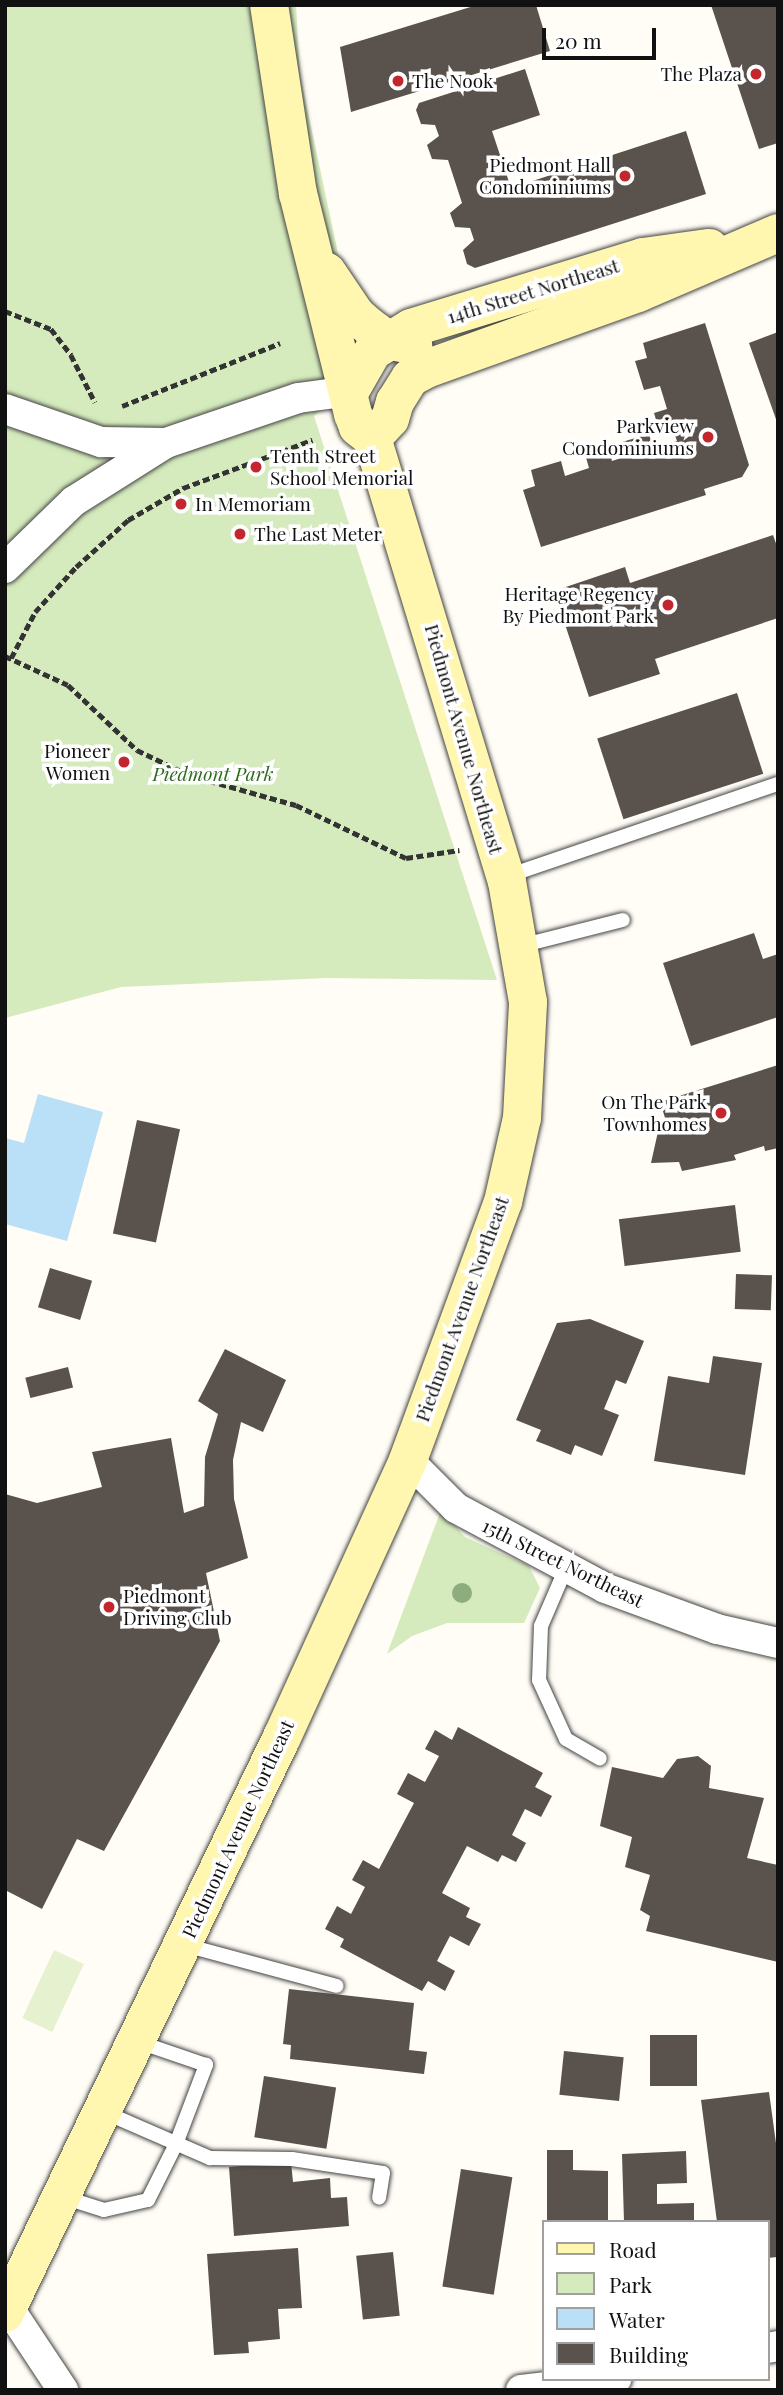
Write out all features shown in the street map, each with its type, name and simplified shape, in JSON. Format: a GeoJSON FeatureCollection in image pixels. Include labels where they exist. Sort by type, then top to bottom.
{"type":"FeatureCollection","features":[{"type":"Feature","properties":{"kind":"main road","name":"Piedmont Avenue Northeast"},"geometry":{"type":"LineString","coordinates":[[7,2310],[138,2041],[408,1460],[503,1202],[522,1118],[528,1002],[520,946],[505,877],[372,438],[358,427],[298,194],[269,5]]}},
{"type":"Feature","properties":{"kind":"main road","name":"14th Street Northeast"},"geometry":{"type":"LineString","coordinates":[[350,391],[360,367],[388,340],[411,328],[643,257],[762,238]]}},
{"type":"Feature","properties":{"kind":"main road","name":"14th Street Northeast"},"geometry":{"type":"LineString","coordinates":[[372,438],[390,419],[395,402],[410,378],[461,353],[638,293],[762,238]]}},
{"type":"Feature","properties":{"kind":"main road","name":"Piedmont Avenue Northeast"},"geometry":{"type":"LineString","coordinates":[[312,250],[356,315],[388,340],[429,352],[461,353]]}},
{"type":"Feature","properties":{"kind":"street"},"geometry":{"type":"LineString","coordinates":[[5,568],[74,501],[166,443],[298,398],[350,391]]}},
{"type":"Feature","properties":{"kind":"street"},"geometry":{"type":"LineString","coordinates":[[5,409],[166,443]]}},
{"type":"Feature","properties":{"kind":"street","name":"15th Street Northeast"},"geometry":{"type":"LineString","coordinates":[[408,1460],[456,1508],[566,1568],[659,1610],[778,1643]]}},
{"type":"Feature","properties":{"kind":"street"},"geometry":{"type":"LineString","coordinates":[[7,2310],[63,2390]]}},
{"type":"Feature","properties":{"kind":"street"},"geometry":{"type":"LineString","coordinates":[[521,2390],[599,2381]]}},
{"type":"Feature","properties":{"kind":"lane"},"geometry":{"type":"LineString","coordinates":[[505,877],[778,784]]}},
{"type":"Feature","properties":{"kind":"lane"},"geometry":{"type":"LineString","coordinates":[[520,946],[623,920]]}},
{"type":"Feature","properties":{"kind":"lane"},"geometry":{"type":"LineString","coordinates":[[566,1568],[541,1626],[539,1680],[566,1739],[600,1759]]}},
{"type":"Feature","properties":{"kind":"lane"},"geometry":{"type":"LineString","coordinates":[[183,1944],[337,1986]]}},
{"type":"Feature","properties":{"kind":"lane"},"geometry":{"type":"LineString","coordinates":[[63,2196],[104,2210],[148,2200],[176,2144],[206,2065],[138,2041]]}},
{"type":"Feature","properties":{"kind":"lane"},"geometry":{"type":"LineString","coordinates":[[104,2112],[210,2158],[292,2158],[383,2172],[379,2199]]}},
{"type":"Feature","properties":{"kind":"path"},"geometry":{"type":"LineString","coordinates":[[5,311],[51,328],[90,387],[101,429],[280,343]]}},
{"type":"Feature","properties":{"kind":"path"},"geometry":{"type":"LineString","coordinates":[[312,440],[183,488],[128,520],[35,612],[8,657],[68,685],[137,750],[189,775],[296,805],[407,858],[494,841]]}},
{"type":"Feature","properties":{"kind":"green space","name":"Piedmont Park"},"geometry":{"type":"Polygon","coordinates":[[[5,5],[296,5],[300,75],[364,375],[314,416],[497,980],[326,978],[121,987],[5,1018],[5,5]]]}},
{"type":"Feature","properties":{"kind":"green space"},"geometry":{"type":"Polygon","coordinates":[[[441,1510],[465,1537],[529,1566],[540,1588],[524,1623],[447,1623],[412,1636],[387,1654],[441,1510]]]}},
{"type":"Feature","properties":{"kind":"green space"},"geometry":{"type":"Polygon","coordinates":[[[54,1950],[84,1964],[52,2032],[22,2018],[54,1950]]]}},
{"type":"Feature","properties":{"kind":"water"},"geometry":{"type":"Polygon","coordinates":[[[38,1094],[103,1112],[67,1241],[5,1224],[5,1138],[24,1143],[38,1094]]]}},
{"type":"Feature","properties":{"kind":"building","name":"The Nook"},"geometry":{"type":"Polygon","coordinates":[[[477,5],[536,5],[550,51],[351,112],[340,47],[477,5]]]}},
{"type":"Feature","properties":{"kind":"building","name":"The Plaza"},"geometry":{"type":"Polygon","coordinates":[[[711,5],[778,5],[778,143],[759,149],[711,5]]]}},
{"type":"Feature","properties":{"kind":"building","name":"Piedmont Hall Condominiums"},"geometry":{"type":"Polygon","coordinates":[[[525,69],[540,115],[492,131],[511,188],[686,131],[706,194],[475,268],[467,264],[463,250],[474,240],[470,228],[455,227],[450,213],[462,203],[448,160],[432,159],[427,145],[439,136],[435,125],[421,124],[416,110],[419,103],[525,69]]]}},
{"type":"Feature","properties":{"kind":"building","name":"Parkview Condominiums"},"geometry":{"type":"Polygon","coordinates":[[[705,323],[749,465],[742,477],[704,489],[706,495],[541,547],[523,490],[535,486],[531,470],[561,461],[565,476],[589,468],[585,454],[608,447],[612,461],[627,456],[622,442],[649,434],[653,448],[677,441],[673,430],[660,433],[654,413],[667,409],[660,386],[644,390],[635,361],[647,358],[643,343],[705,323]]]}},
{"type":"Feature","properties":{"kind":"building"},"geometry":{"type":"Polygon","coordinates":[[[778,332],[778,422],[777,422],[749,343],[778,332]]]}},
{"type":"Feature","properties":{"kind":"building","name":"Heritage Regency By Piedmont Park"},"geometry":{"type":"Polygon","coordinates":[[[773,535],[778,549],[778,618],[655,659],[660,674],[589,697],[554,591],[625,567],[630,583],[773,535]]]}},
{"type":"Feature","properties":{"kind":"building"},"geometry":{"type":"Polygon","coordinates":[[[737,693],[763,774],[623,819],[597,738],[737,693]]]}},
{"type":"Feature","properties":{"kind":"building"},"geometry":{"type":"Polygon","coordinates":[[[754,933],[763,959],[778,954],[778,1017],[691,1046],[663,963],[754,933]]]}},
{"type":"Feature","properties":{"kind":"building","name":"On The Park Townhomes"},"geometry":{"type":"Polygon","coordinates":[[[778,1065],[778,1148],[765,1151],[764,1146],[734,1155],[736,1160],[682,1171],[679,1162],[651,1163],[659,1127],[667,1124],[660,1102],[778,1065]]]}},
{"type":"Feature","properties":{"kind":"building"},"geometry":{"type":"Polygon","coordinates":[[[137,1120],[180,1129],[156,1243],[113,1233],[137,1120]]]}},
{"type":"Feature","properties":{"kind":"building"},"geometry":{"type":"Polygon","coordinates":[[[735,1205],[741,1252],[625,1266],[619,1219],[735,1205]]]}},
{"type":"Feature","properties":{"kind":"building"},"geometry":{"type":"Polygon","coordinates":[[[50,1268],[92,1281],[80,1320],[38,1307],[50,1268]]]}},
{"type":"Feature","properties":{"kind":"building"},"geometry":{"type":"Polygon","coordinates":[[[736,1274],[772,1275],[771,1310],[735,1309],[736,1274]]]}},
{"type":"Feature","properties":{"kind":"building"},"geometry":{"type":"Polygon","coordinates":[[[590,1319],[644,1341],[626,1384],[616,1380],[604,1409],[619,1415],[602,1456],[575,1445],[571,1455],[536,1441],[541,1430],[516,1420],[557,1323],[590,1319]]]}},
{"type":"Feature","properties":{"kind":"building","name":"Piedmont Driving Club"},"geometry":{"type":"Polygon","coordinates":[[[225,1349],[286,1380],[263,1432],[241,1422],[233,1460],[234,1499],[248,1558],[206,1573],[220,1641],[104,1851],[77,1839],[42,1909],[5,1890],[5,1494],[37,1503],[102,1487],[92,1452],[171,1438],[184,1513],[204,1506],[205,1457],[218,1414],[198,1401],[225,1349]]]}},
{"type":"Feature","properties":{"kind":"building"},"geometry":{"type":"Polygon","coordinates":[[[713,1356],[762,1363],[745,1475],[654,1461],[668,1376],[709,1383],[713,1356]]]}},
{"type":"Feature","properties":{"kind":"building"},"geometry":{"type":"Polygon","coordinates":[[[68,1367],[73,1387],[30,1398],[25,1378],[68,1367]]]}},
{"type":"Feature","properties":{"kind":"building"},"geometry":{"type":"Polygon","coordinates":[[[458,1727],[543,1773],[535,1787],[552,1796],[541,1817],[525,1809],[512,1835],[526,1843],[516,1862],[502,1855],[498,1862],[467,1846],[442,1893],[470,1908],[466,1917],[481,1924],[469,1946],[450,1936],[437,1961],[455,1971],[445,1991],[428,1981],[422,1991],[340,1947],[344,1939],[325,1929],[337,1906],[351,1914],[365,1887],[352,1880],[363,1860],[379,1869],[414,1803],[397,1794],[408,1773],[425,1782],[439,1756],[425,1749],[435,1730],[452,1740],[458,1727]]]}},
{"type":"Feature","properties":{"kind":"building"},"geometry":{"type":"Polygon","coordinates":[[[698,1756],[711,1766],[709,1788],[764,1798],[747,1858],[778,1865],[778,1962],[646,1931],[650,1916],[640,1910],[650,1875],[625,1867],[632,1837],[600,1826],[612,1767],[663,1778],[677,1759],[698,1756]]]}},
{"type":"Feature","properties":{"kind":"building"},"geometry":{"type":"Polygon","coordinates":[[[289,1989],[414,2003],[409,2050],[427,2052],[424,2074],[290,2059],[291,2045],[283,2044],[289,1989]]]}},
{"type":"Feature","properties":{"kind":"building"},"geometry":{"type":"Polygon","coordinates":[[[650,2035],[697,2035],[697,2086],[650,2086],[650,2035]]]}},
{"type":"Feature","properties":{"kind":"building"},"geometry":{"type":"Polygon","coordinates":[[[564,2051],[624,2057],[619,2101],[559,2095],[564,2051]]]}},
{"type":"Feature","properties":{"kind":"building"},"geometry":{"type":"Polygon","coordinates":[[[264,2076],[336,2087],[326,2149],[254,2137],[264,2076]]]}},
{"type":"Feature","properties":{"kind":"building"},"geometry":{"type":"Polygon","coordinates":[[[769,2092],[778,2158],[778,2257],[769,2258],[769,2220],[717,2220],[701,2100],[769,2092]]]}},
{"type":"Feature","properties":{"kind":"building"},"geometry":{"type":"Polygon","coordinates":[[[547,2150],[573,2150],[573,2170],[608,2171],[608,2220],[547,2220],[547,2150]]]}},
{"type":"Feature","properties":{"kind":"building"},"geometry":{"type":"Polygon","coordinates":[[[686,2151],[687,2183],[657,2184],[657,2204],[694,2203],[694,2220],[624,2220],[622,2154],[686,2151]]]}},
{"type":"Feature","properties":{"kind":"building"},"geometry":{"type":"Polygon","coordinates":[[[291,2162],[293,2182],[330,2178],[331,2198],[347,2197],[349,2226],[234,2236],[229,2167],[291,2162]]]}},
{"type":"Feature","properties":{"kind":"building"},"geometry":{"type":"Polygon","coordinates":[[[461,2169],[512,2177],[494,2295],[442,2287],[461,2169]]]}},
{"type":"Feature","properties":{"kind":"building"},"geometry":{"type":"Polygon","coordinates":[[[298,2248],[302,2308],[278,2309],[280,2339],[248,2342],[249,2353],[214,2355],[207,2254],[298,2248]]]}},
{"type":"Feature","properties":{"kind":"building"},"geometry":{"type":"Polygon","coordinates":[[[393,2252],[400,2316],[363,2320],[356,2256],[393,2252]]]}},
{"type":"Feature","properties":{"kind":"place","name":"The Plaza"},"geometry":{"type":"Point","coordinates":[756,74]}},
{"type":"Feature","properties":{"kind":"place","name":"The Nook"},"geometry":{"type":"Point","coordinates":[398,81]}},
{"type":"Feature","properties":{"kind":"place","name":"Piedmont Hall Condominiums"},"geometry":{"type":"Point","coordinates":[625,176]}},
{"type":"Feature","properties":{"kind":"place","name":"Parkview Condominiums"},"geometry":{"type":"Point","coordinates":[708,437]}},
{"type":"Feature","properties":{"kind":"place","name":"Tenth Street School Memorial"},"geometry":{"type":"Point","coordinates":[256,467]}},
{"type":"Feature","properties":{"kind":"place","name":"In Memoriam"},"geometry":{"type":"Point","coordinates":[181,504]}},
{"type":"Feature","properties":{"kind":"place","name":"The Last Meter"},"geometry":{"type":"Point","coordinates":[240,534]}},
{"type":"Feature","properties":{"kind":"place","name":"Heritage Regency By Piedmont Park"},"geometry":{"type":"Point","coordinates":[668,605]}},
{"type":"Feature","properties":{"kind":"place","name":"Pioneer Women"},"geometry":{"type":"Point","coordinates":[124,762]}},
{"type":"Feature","properties":{"kind":"place","name":"On The Park Townhomes"},"geometry":{"type":"Point","coordinates":[721,1113]}},
{"type":"Feature","properties":{"kind":"place","name":"Piedmont Driving Club"},"geometry":{"type":"Point","coordinates":[109,1607]}}]}
